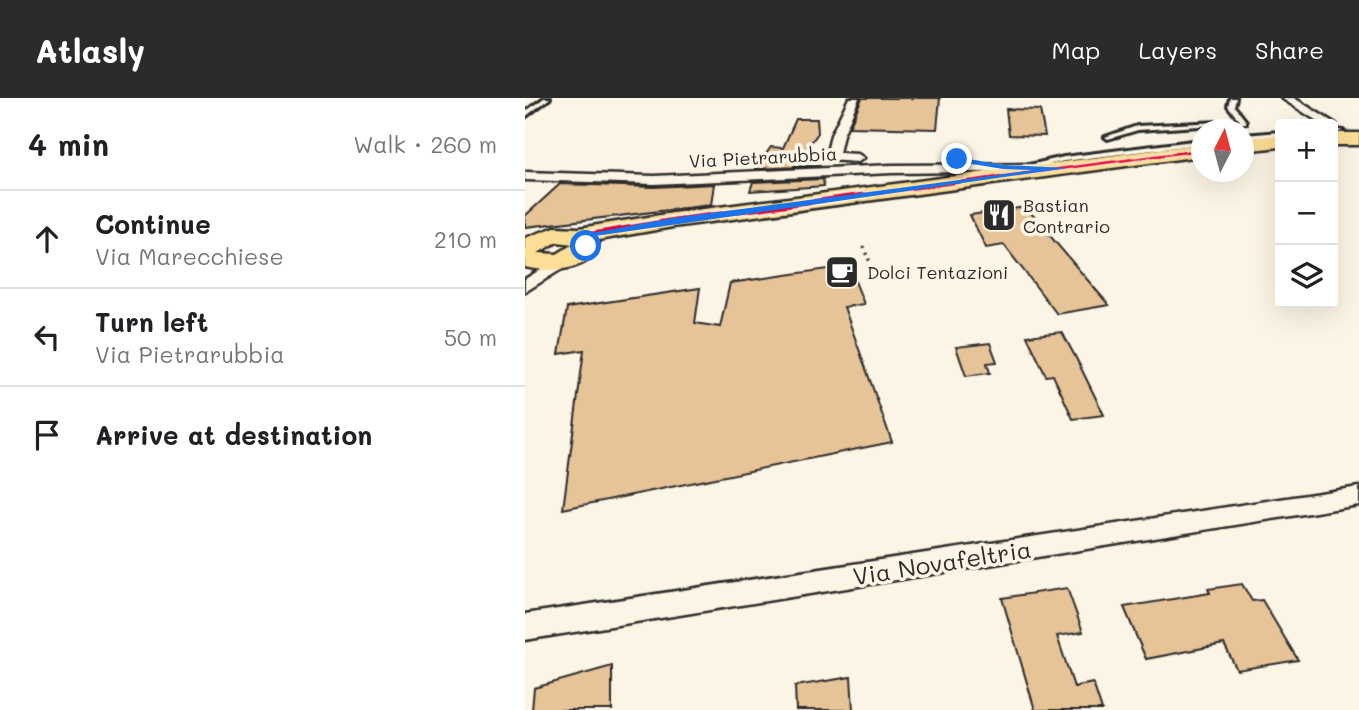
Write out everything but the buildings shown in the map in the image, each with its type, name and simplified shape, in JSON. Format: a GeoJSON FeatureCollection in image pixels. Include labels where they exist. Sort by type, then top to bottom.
{"type":"FeatureCollection","features":[{"type":"Feature","properties":{"kind":"main road"},"geometry":{"type":"LineString","coordinates":[[1254,140],[1275,141]]}},
{"type":"Feature","properties":{"kind":"main road"},"geometry":{"type":"LineString","coordinates":[[525,254],[540,240],[570,246],[673,220],[1191,151]]}},
{"type":"Feature","properties":{"kind":"street","name":"Via Pietrarubbia"},"geometry":{"type":"LineString","coordinates":[[854,98],[837,135],[832,157],[957,159],[1003,167]]}},
{"type":"Feature","properties":{"kind":"street"},"geometry":{"type":"LineString","coordinates":[[1286,98],[1340,133]]}},
{"type":"Feature","properties":{"kind":"street","name":"Via Pietrarubbia"},"geometry":{"type":"LineString","coordinates":[[525,176],[654,180],[892,169],[1063,168]]}},
{"type":"Feature","properties":{"kind":"street"},"geometry":{"type":"LineString","coordinates":[[525,287],[570,246]]}},
{"type":"Feature","properties":{"kind":"street","name":"Via Novafeltria"},"geometry":{"type":"LineString","coordinates":[[525,627],[1359,496]]}},
{"type":"Feature","properties":{"kind":"street"},"geometry":{"type":"LineString","coordinates":[[525,612],[577,619]]}},
{"type":"Feature","properties":{"kind":"lane"},"geometry":{"type":"LineString","coordinates":[[525,115],[547,98]]}},
{"type":"Feature","properties":{"kind":"lane"},"geometry":{"type":"LineString","coordinates":[[1233,98],[1231,106],[1242,119]]}},
{"type":"Feature","properties":{"kind":"lane"},"geometry":{"type":"LineString","coordinates":[[1108,137],[1137,128],[1191,125]]}},
{"type":"Feature","properties":{"kind":"lane"},"geometry":{"type":"LineString","coordinates":[[1254,138],[1275,135]]}},
{"type":"Feature","properties":{"kind":"lane"},"geometry":{"type":"LineString","coordinates":[[1020,167],[1191,143]]}},
{"type":"Feature","properties":{"kind":"path"},"geometry":{"type":"LineString","coordinates":[[863,247],[870,262]]}},
{"type":"Feature","properties":{"kind":"transit line"},"geometry":{"type":"LineString","coordinates":[[579,236],[673,220],[1191,151]]}},
{"type":"Feature","properties":{"kind":"place","name":"Bastian Contrario"},"geometry":{"type":"Point","coordinates":[999,215]}},
{"type":"Feature","properties":{"kind":"place","name":"Dolci Tentazioni"},"geometry":{"type":"Point","coordinates":[842,272]}},
{"type":"Feature","properties":{"kind":"route"},"geometry":{"type":"LineString","coordinates":[[586,246],[587,242],[579,236],[673,220],[1063,168],[1003,167],[957,159]]}}]}
